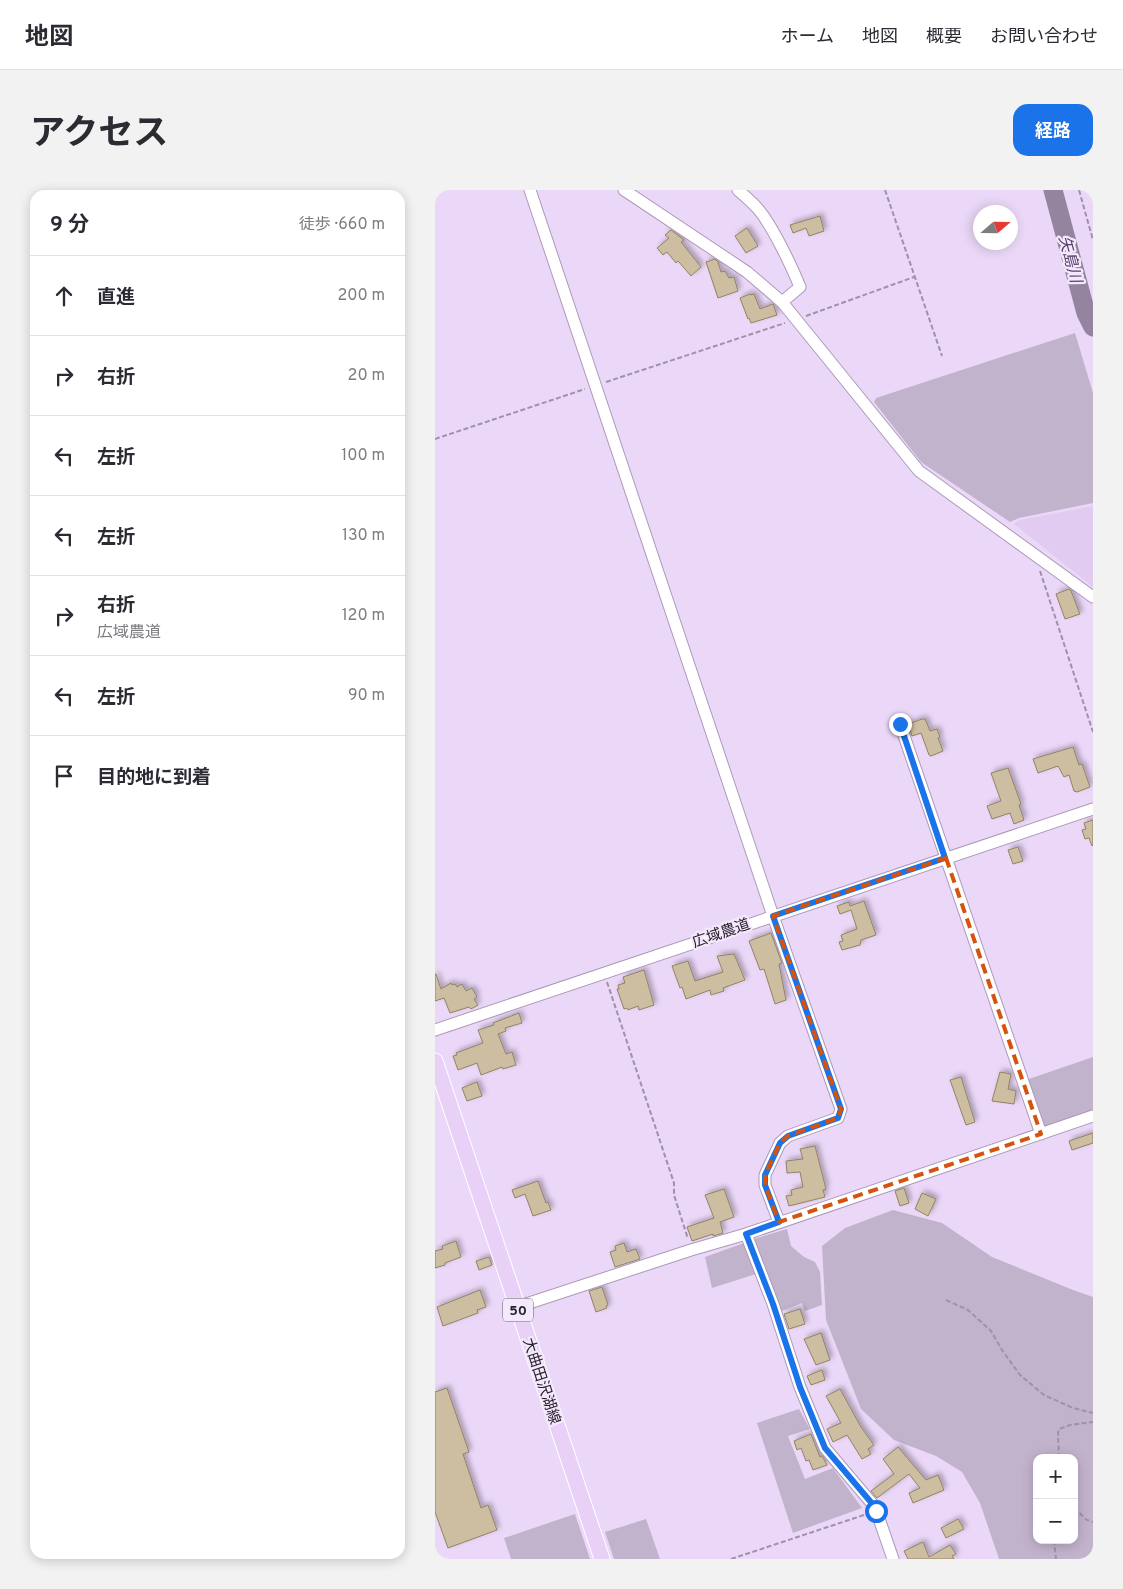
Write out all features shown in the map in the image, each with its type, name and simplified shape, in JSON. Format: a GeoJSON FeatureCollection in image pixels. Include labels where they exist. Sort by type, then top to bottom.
{"type":"FeatureCollection","features":[{"type":"Feature","properties":{"kind":"main road","name":"大曲田沢湖線"},"geometry":{"type":"LineString","coordinates":[[435,1061],[602,1559]]}},
{"type":"Feature","properties":{"kind":"street"},"geometry":{"type":"LineString","coordinates":[[530,190],[773,916],[841,1109],[838,1118],[788,1136],[780,1143],[765,1175],[765,1185],[779,1222]]}},
{"type":"Feature","properties":{"kind":"street"},"geometry":{"type":"LineString","coordinates":[[624,190],[747,272],[782,302],[919,471],[1093,597]]}},
{"type":"Feature","properties":{"kind":"street"},"geometry":{"type":"LineString","coordinates":[[738,190],[759,210],[776,238],[800,287],[782,302]]}},
{"type":"Feature","properties":{"kind":"street"},"geometry":{"type":"LineString","coordinates":[[900,724],[1041,1134]]}},
{"type":"Feature","properties":{"kind":"street","name":"広域農道"},"geometry":{"type":"LineString","coordinates":[[435,1030],[1093,809]]}},
{"type":"Feature","properties":{"kind":"street"},"geometry":{"type":"LineString","coordinates":[[517,1307],[746,1234],[1093,1116]]}},
{"type":"Feature","properties":{"kind":"street"},"geometry":{"type":"LineString","coordinates":[[746,1234],[773,1304],[800,1387],[825,1448],[875,1507],[893,1559]]}},
{"type":"Feature","properties":{"kind":"path"},"geometry":{"type":"LineString","coordinates":[[885,190],[942,356]]}},
{"type":"Feature","properties":{"kind":"path"},"geometry":{"type":"LineString","coordinates":[[1079,190],[1093,240]]}},
{"type":"Feature","properties":{"kind":"path"},"geometry":{"type":"LineString","coordinates":[[435,439],[795,320],[914,277]]}},
{"type":"Feature","properties":{"kind":"path"},"geometry":{"type":"LineString","coordinates":[[1046,562],[1039,572],[1093,732]]}},
{"type":"Feature","properties":{"kind":"path"},"geometry":{"type":"LineString","coordinates":[[603,973],[674,1183],[674,1194],[691,1250]]}},
{"type":"Feature","properties":{"kind":"path"},"geometry":{"type":"LineString","coordinates":[[946,1300],[968,1310],[991,1331],[1020,1375],[1044,1395],[1073,1408],[1093,1413]]}},
{"type":"Feature","properties":{"kind":"path"},"geometry":{"type":"LineString","coordinates":[[1059,1454],[1059,1429],[1070,1425],[1093,1422]]}},
{"type":"Feature","properties":{"kind":"path"},"geometry":{"type":"LineString","coordinates":[[731,1559],[876,1511]]}},
{"type":"Feature","properties":{"kind":"path"},"geometry":{"type":"LineString","coordinates":[[1078,1512],[1087,1520],[1093,1522]]}},
{"type":"Feature","properties":{"kind":"path"},"geometry":{"type":"LineString","coordinates":[[1054,1544],[1056,1559]]}},
{"type":"Feature","properties":{"kind":"highlighted area"},"geometry":{"type":"Polygon","coordinates":[[[946,858],[1041,1134],[779,1222],[765,1185],[765,1175],[780,1143],[788,1136],[838,1118],[841,1109],[773,916],[946,858]]]}},
{"type":"Feature","properties":{"kind":"shaded area"},"geometry":{"type":"Polygon","coordinates":[[[1075,333],[1093,393],[1093,503],[1019,518],[1010,522],[921,462],[874,402],[876,398],[1075,333]]]}},
{"type":"Feature","properties":{"kind":"shaded area"},"geometry":{"type":"Polygon","coordinates":[[[1093,506],[1093,587],[1014,524],[1020,520],[1093,506]]]}},
{"type":"Feature","properties":{"kind":"shaded area"},"geometry":{"type":"Polygon","coordinates":[[[1093,1057],[1093,1111],[1043,1129],[1026,1080],[1093,1057]]]}},
{"type":"Feature","properties":{"kind":"shaded area"},"geometry":{"type":"Polygon","coordinates":[[[893,1210],[942,1223],[992,1257],[1093,1297],[1093,1559],[999,1559],[980,1503],[962,1472],[936,1456],[894,1440],[861,1409],[826,1320],[822,1246],[845,1228],[893,1210]]]}},
{"type":"Feature","properties":{"kind":"shaded area"},"geometry":{"type":"Polygon","coordinates":[[[787,1229],[791,1246],[804,1257],[815,1262],[820,1272],[822,1305],[805,1311],[802,1303],[782,1311],[754,1239],[787,1229]]]}},
{"type":"Feature","properties":{"kind":"shaded area"},"geometry":{"type":"Polygon","coordinates":[[[744,1243],[756,1274],[712,1288],[705,1257],[744,1243]]]}},
{"type":"Feature","properties":{"kind":"shaded area"},"geometry":{"type":"Polygon","coordinates":[[[799,1409],[810,1429],[788,1436],[805,1479],[833,1468],[862,1508],[793,1533],[757,1423],[799,1409]]]}},
{"type":"Feature","properties":{"kind":"shaded area"},"geometry":{"type":"Polygon","coordinates":[[[575,1514],[590,1559],[511,1559],[504,1538],[575,1514]]]}},
{"type":"Feature","properties":{"kind":"shaded area"},"geometry":{"type":"Polygon","coordinates":[[[646,1519],[660,1559],[614,1559],[605,1532],[646,1519]]]}},
{"type":"Feature","properties":{"kind":"building"},"geometry":{"type":"Polygon","coordinates":[[[820,216],[824,231],[809,236],[806,228],[793,233],[790,225],[820,216]]]}},
{"type":"Feature","properties":{"kind":"building"},"geometry":{"type":"Polygon","coordinates":[[[747,228],[758,246],[746,253],[735,236],[747,228]]]}},
{"type":"Feature","properties":{"kind":"building"},"geometry":{"type":"Polygon","coordinates":[[[671,230],[684,240],[681,242],[701,267],[691,276],[678,261],[676,263],[667,252],[663,255],[657,248],[669,238],[665,235],[671,230]]]}},
{"type":"Feature","properties":{"kind":"building"},"geometry":{"type":"Polygon","coordinates":[[[715,259],[721,272],[725,271],[729,278],[734,277],[738,291],[718,298],[706,262],[715,259]]]}},
{"type":"Feature","properties":{"kind":"building"},"geometry":{"type":"Polygon","coordinates":[[[754,294],[760,309],[773,304],[777,315],[751,323],[740,298],[754,294]]]}},
{"type":"Feature","properties":{"kind":"building"},"geometry":{"type":"Polygon","coordinates":[[[1069,589],[1080,614],[1065,619],[1056,594],[1069,589]]]}},
{"type":"Feature","properties":{"kind":"building"},"geometry":{"type":"Polygon","coordinates":[[[925,719],[930,731],[937,729],[943,751],[931,756],[921,733],[912,736],[908,724],[925,719]]]}},
{"type":"Feature","properties":{"kind":"building"},"geometry":{"type":"Polygon","coordinates":[[[1073,747],[1079,765],[1082,764],[1090,787],[1077,792],[1074,791],[1069,775],[1064,777],[1058,766],[1038,773],[1033,759],[1073,747]]]}},
{"type":"Feature","properties":{"kind":"building"},"geometry":{"type":"Polygon","coordinates":[[[1008,768],[1021,804],[1019,805],[1024,820],[1014,824],[1010,813],[992,819],[987,806],[1001,801],[991,773],[1008,768]]]}},
{"type":"Feature","properties":{"kind":"building"},"geometry":{"type":"Polygon","coordinates":[[[1093,820],[1092,846],[1089,838],[1085,839],[1082,830],[1086,829],[1084,823],[1093,820]]]}},
{"type":"Feature","properties":{"kind":"building"},"geometry":{"type":"Polygon","coordinates":[[[1018,847],[1023,861],[1013,864],[1008,850],[1018,847]]]}},
{"type":"Feature","properties":{"kind":"building"},"geometry":{"type":"Polygon","coordinates":[[[864,901],[876,935],[861,940],[860,945],[842,950],[839,942],[843,941],[841,935],[857,929],[851,910],[840,914],[837,906],[849,902],[850,906],[864,901]]]}},
{"type":"Feature","properties":{"kind":"building"},"geometry":{"type":"Polygon","coordinates":[[[771,933],[782,963],[779,964],[786,1000],[775,1004],[764,969],[760,970],[749,941],[771,933]]]}},
{"type":"Feature","properties":{"kind":"building"},"geometry":{"type":"Polygon","coordinates":[[[734,954],[745,980],[723,988],[724,991],[711,995],[710,990],[686,999],[672,966],[688,961],[695,981],[723,972],[717,956],[734,954]]]}},
{"type":"Feature","properties":{"kind":"building"},"geometry":{"type":"Polygon","coordinates":[[[644,970],[654,1005],[639,1010],[638,1006],[628,1010],[627,1008],[624,1009],[617,989],[619,989],[618,985],[625,983],[623,977],[644,970]]]}},
{"type":"Feature","properties":{"kind":"building"},"geometry":{"type":"Polygon","coordinates":[[[435,974],[441,989],[451,983],[457,987],[462,984],[466,991],[472,988],[477,997],[474,999],[478,1005],[471,1009],[469,1007],[450,1013],[444,998],[435,1001],[435,974]]]}},
{"type":"Feature","properties":{"kind":"building"},"geometry":{"type":"Polygon","coordinates":[[[519,1013],[522,1023],[505,1028],[506,1031],[498,1034],[506,1054],[512,1052],[516,1065],[503,1069],[502,1067],[481,1075],[477,1063],[458,1070],[453,1056],[457,1055],[456,1053],[483,1043],[478,1030],[494,1025],[493,1023],[519,1013]]]}},
{"type":"Feature","properties":{"kind":"building"},"geometry":{"type":"Polygon","coordinates":[[[1000,1072],[1011,1074],[1008,1089],[1016,1091],[1014,1104],[992,1101],[1000,1072]]]}},
{"type":"Feature","properties":{"kind":"building"},"geometry":{"type":"Polygon","coordinates":[[[961,1077],[975,1122],[966,1125],[950,1080],[961,1077]]]}},
{"type":"Feature","properties":{"kind":"building"},"geometry":{"type":"Polygon","coordinates":[[[477,1082],[482,1096],[467,1101],[462,1088],[477,1082]]]}},
{"type":"Feature","properties":{"kind":"building"},"geometry":{"type":"Polygon","coordinates":[[[1093,1133],[1093,1143],[1072,1150],[1069,1141],[1093,1133]]]}},
{"type":"Feature","properties":{"kind":"building"},"geometry":{"type":"Polygon","coordinates":[[[815,1146],[826,1189],[823,1190],[825,1197],[789,1206],[786,1196],[792,1195],[791,1190],[803,1187],[800,1172],[787,1173],[786,1161],[803,1159],[800,1149],[815,1146]]]}},
{"type":"Feature","properties":{"kind":"building"},"geometry":{"type":"Polygon","coordinates":[[[538,1181],[546,1203],[548,1202],[551,1210],[533,1216],[525,1194],[515,1198],[512,1190],[538,1181]]]}},
{"type":"Feature","properties":{"kind":"building"},"geometry":{"type":"Polygon","coordinates":[[[904,1188],[909,1203],[900,1206],[895,1191],[904,1188]]]}},
{"type":"Feature","properties":{"kind":"building"},"geometry":{"type":"Polygon","coordinates":[[[724,1189],[734,1217],[720,1222],[723,1233],[713,1236],[713,1234],[692,1241],[687,1227],[714,1218],[705,1195],[724,1189]]]}},
{"type":"Feature","properties":{"kind":"building"},"geometry":{"type":"Polygon","coordinates":[[[922,1193],[936,1199],[928,1216],[915,1209],[922,1193]]]}},
{"type":"Feature","properties":{"kind":"building"},"geometry":{"type":"Polygon","coordinates":[[[456,1241],[461,1257],[435,1268],[435,1251],[443,1249],[442,1246],[456,1241]]]}},
{"type":"Feature","properties":{"kind":"building"},"geometry":{"type":"Polygon","coordinates":[[[624,1243],[627,1252],[636,1249],[640,1259],[615,1267],[610,1252],[616,1250],[615,1246],[624,1243]]]}},
{"type":"Feature","properties":{"kind":"building"},"geometry":{"type":"Polygon","coordinates":[[[489,1257],[492,1265],[479,1270],[476,1261],[489,1257]]]}},
{"type":"Feature","properties":{"kind":"building"},"geometry":{"type":"Polygon","coordinates":[[[602,1287],[608,1305],[606,1306],[607,1308],[596,1312],[589,1291],[602,1287]]]}},
{"type":"Feature","properties":{"kind":"building"},"geometry":{"type":"Polygon","coordinates":[[[480,1290],[486,1307],[477,1310],[478,1313],[443,1326],[437,1307],[480,1290]]]}},
{"type":"Feature","properties":{"kind":"building"},"geometry":{"type":"Polygon","coordinates":[[[800,1309],[805,1324],[789,1329],[784,1314],[800,1309]]]}},
{"type":"Feature","properties":{"kind":"building"},"geometry":{"type":"Polygon","coordinates":[[[821,1333],[830,1360],[816,1365],[804,1339],[821,1333]]]}},
{"type":"Feature","properties":{"kind":"building"},"geometry":{"type":"Polygon","coordinates":[[[822,1370],[825,1380],[811,1385],[807,1376],[822,1370]]]}},
{"type":"Feature","properties":{"kind":"building"},"geometry":{"type":"Polygon","coordinates":[[[447,1388],[469,1452],[463,1454],[481,1508],[488,1505],[497,1530],[448,1548],[435,1512],[435,1392],[447,1388]]]}},
{"type":"Feature","properties":{"kind":"building"},"geometry":{"type":"Polygon","coordinates":[[[840,1389],[861,1427],[874,1445],[868,1449],[871,1454],[862,1459],[847,1435],[833,1442],[827,1429],[841,1423],[826,1396],[840,1389]]]}},
{"type":"Feature","properties":{"kind":"building"},"geometry":{"type":"Polygon","coordinates":[[[811,1434],[820,1457],[822,1456],[827,1465],[813,1470],[809,1460],[806,1461],[801,1448],[797,1450],[794,1441],[811,1434]]]}},
{"type":"Feature","properties":{"kind":"building"},"geometry":{"type":"Polygon","coordinates":[[[898,1447],[926,1480],[938,1475],[944,1490],[913,1503],[909,1493],[920,1488],[909,1474],[877,1498],[871,1491],[894,1474],[883,1459],[898,1447]]]}},
{"type":"Feature","properties":{"kind":"building"},"geometry":{"type":"Polygon","coordinates":[[[958,1519],[964,1529],[946,1538],[941,1528],[958,1519]]]}},
{"type":"Feature","properties":{"kind":"building"},"geometry":{"type":"Polygon","coordinates":[[[923,1542],[929,1557],[950,1545],[956,1554],[952,1556],[954,1559],[908,1559],[904,1551],[923,1542]]]}},
{"type":"Feature","properties":{"kind":"waterway","name":"矢島川"},"geometry":{"type":"LineString","coordinates":[[1053,190],[1086,313],[1093,327]]}},
{"type":"Feature","properties":{"kind":"route"},"geometry":{"type":"LineString","coordinates":[[876,1511],[875,1507],[825,1448],[800,1387],[773,1304],[746,1234],[779,1222],[765,1185],[765,1175],[780,1143],[788,1136],[838,1118],[841,1109],[773,916],[945,858],[900,724]]}}]}
